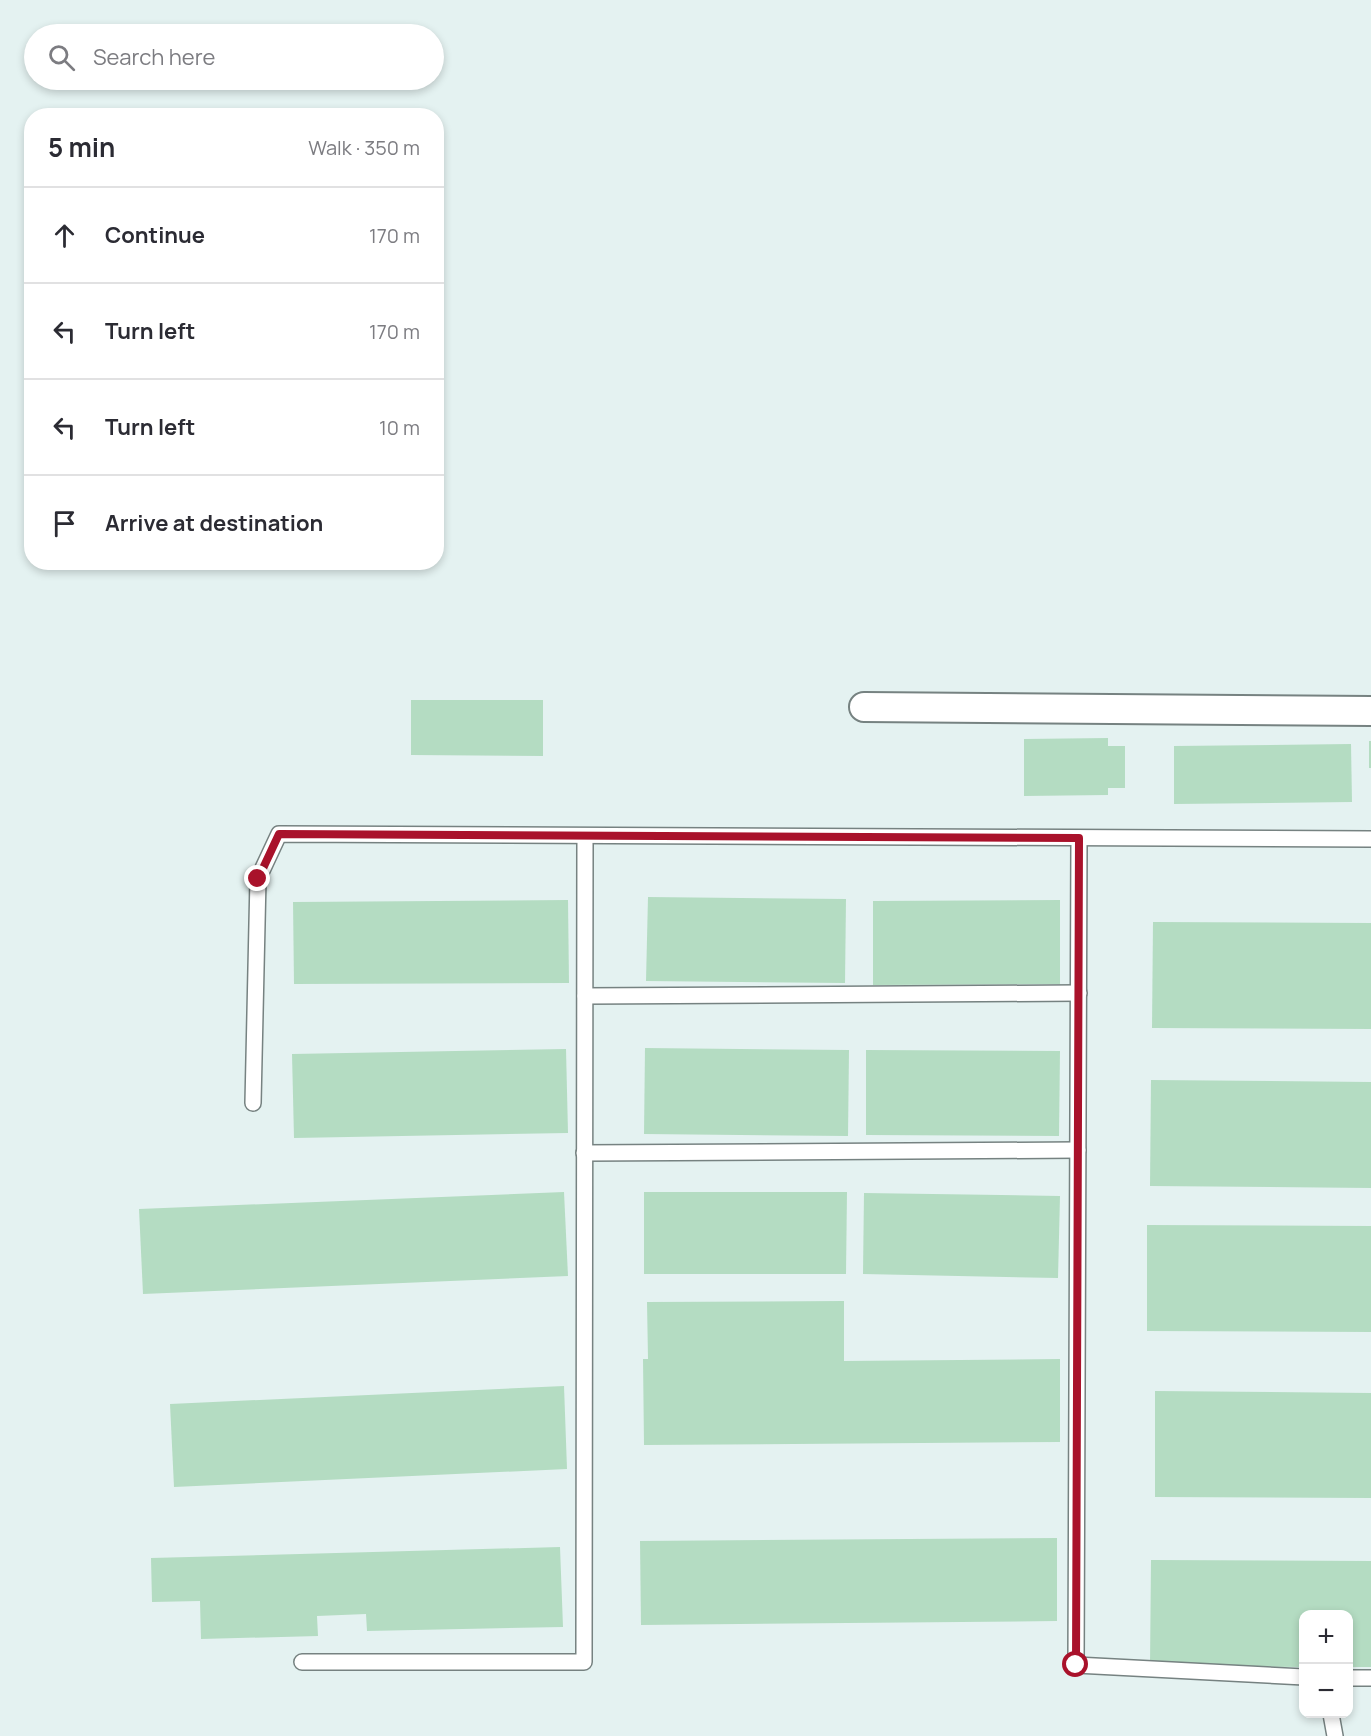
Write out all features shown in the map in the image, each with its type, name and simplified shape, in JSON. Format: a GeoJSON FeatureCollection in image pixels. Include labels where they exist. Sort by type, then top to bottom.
{"type":"FeatureCollection","features":[{"type":"Feature","properties":{"kind":"street"},"geometry":{"type":"LineString","coordinates":[[864,707],[1371,711]]}},
{"type":"Feature","properties":{"kind":"lane"},"geometry":{"type":"LineString","coordinates":[[253,1103],[258,879],[279,834],[1371,839]]}},
{"type":"Feature","properties":{"kind":"lane"},"geometry":{"type":"LineString","coordinates":[[302,1662],[584,1662],[585,836]]}},
{"type":"Feature","properties":{"kind":"lane"},"geometry":{"type":"LineString","coordinates":[[1079,838],[1076,1665],[1299,1677]]}},
{"type":"Feature","properties":{"kind":"lane"},"geometry":{"type":"LineString","coordinates":[[585,996],[1078,993]]}},
{"type":"Feature","properties":{"kind":"lane"},"geometry":{"type":"LineString","coordinates":[[584,1153],[1078,1150]]}},
{"type":"Feature","properties":{"kind":"lane"},"geometry":{"type":"LineString","coordinates":[[1353,1678],[1371,1678]]}},
{"type":"Feature","properties":{"kind":"lane"},"geometry":{"type":"LineString","coordinates":[[1332,1718],[1335,1736]]}},
{"type":"Feature","properties":{"kind":"building"},"geometry":{"type":"Polygon","coordinates":[[[411,700],[543,700],[543,756],[411,755],[411,700]]]}},
{"type":"Feature","properties":{"kind":"building"},"geometry":{"type":"Polygon","coordinates":[[[1108,738],[1108,746],[1125,746],[1125,788],[1108,788],[1108,795],[1024,796],[1024,739],[1108,738]]]}},
{"type":"Feature","properties":{"kind":"building"},"geometry":{"type":"Polygon","coordinates":[[[1369,741],[1371,741],[1371,768],[1369,768],[1369,741]]]}},
{"type":"Feature","properties":{"kind":"building"},"geometry":{"type":"Polygon","coordinates":[[[1351,744],[1352,802],[1174,804],[1174,746],[1351,744]]]}},
{"type":"Feature","properties":{"kind":"building"},"geometry":{"type":"Polygon","coordinates":[[[648,897],[846,899],[845,983],[646,981],[648,897]]]}},
{"type":"Feature","properties":{"kind":"building"},"geometry":{"type":"Polygon","coordinates":[[[568,900],[569,983],[294,984],[293,902],[568,900]]]}},
{"type":"Feature","properties":{"kind":"building"},"geometry":{"type":"Polygon","coordinates":[[[1060,900],[1060,984],[873,985],[873,901],[1060,900]]]}},
{"type":"Feature","properties":{"kind":"building"},"geometry":{"type":"Polygon","coordinates":[[[1153,922],[1371,923],[1371,1029],[1152,1028],[1153,922]]]}},
{"type":"Feature","properties":{"kind":"building"},"geometry":{"type":"Polygon","coordinates":[[[645,1048],[849,1050],[848,1136],[644,1134],[645,1048]]]}},
{"type":"Feature","properties":{"kind":"building"},"geometry":{"type":"Polygon","coordinates":[[[566,1049],[568,1133],[294,1138],[292,1054],[566,1049]]]}},
{"type":"Feature","properties":{"kind":"building"},"geometry":{"type":"Polygon","coordinates":[[[866,1050],[1060,1051],[1059,1136],[866,1135],[866,1050]]]}},
{"type":"Feature","properties":{"kind":"building"},"geometry":{"type":"Polygon","coordinates":[[[1151,1080],[1371,1082],[1371,1188],[1150,1186],[1151,1080]]]}},
{"type":"Feature","properties":{"kind":"building"},"geometry":{"type":"Polygon","coordinates":[[[564,1192],[568,1276],[143,1294],[139,1209],[564,1192]]]}},
{"type":"Feature","properties":{"kind":"building"},"geometry":{"type":"Polygon","coordinates":[[[644,1192],[847,1192],[846,1274],[644,1274],[644,1192]]]}},
{"type":"Feature","properties":{"kind":"building"},"geometry":{"type":"Polygon","coordinates":[[[864,1193],[1060,1196],[1058,1278],[863,1274],[864,1193]]]}},
{"type":"Feature","properties":{"kind":"building"},"geometry":{"type":"Polygon","coordinates":[[[1147,1225],[1371,1226],[1371,1332],[1147,1331],[1147,1225]]]}},
{"type":"Feature","properties":{"kind":"building"},"geometry":{"type":"Polygon","coordinates":[[[844,1301],[844,1361],[1060,1359],[1060,1442],[644,1445],[643,1359],[648,1359],[647,1302],[844,1301]]]}},
{"type":"Feature","properties":{"kind":"building"},"geometry":{"type":"Polygon","coordinates":[[[564,1386],[567,1469],[174,1487],[170,1404],[564,1386]]]}},
{"type":"Feature","properties":{"kind":"building"},"geometry":{"type":"Polygon","coordinates":[[[1155,1391],[1371,1393],[1371,1498],[1155,1497],[1155,1391]]]}},
{"type":"Feature","properties":{"kind":"building"},"geometry":{"type":"Polygon","coordinates":[[[1057,1538],[1057,1621],[641,1625],[640,1541],[1057,1538]]]}},
{"type":"Feature","properties":{"kind":"building"},"geometry":{"type":"Polygon","coordinates":[[[560,1547],[563,1627],[367,1631],[366,1614],[317,1616],[318,1636],[201,1639],[200,1601],[152,1602],[151,1558],[560,1547]]]}},
{"type":"Feature","properties":{"kind":"building"},"geometry":{"type":"Polygon","coordinates":[[[1151,1560],[1371,1561],[1371,1667],[1353,1667],[1353,1610],[1299,1610],[1299,1667],[1150,1666],[1151,1560]]]}},
{"type":"Feature","properties":{"kind":"route"},"geometry":{"type":"LineString","coordinates":[[258,879],[279,834],[1079,838],[1076,1665]]}}]}
